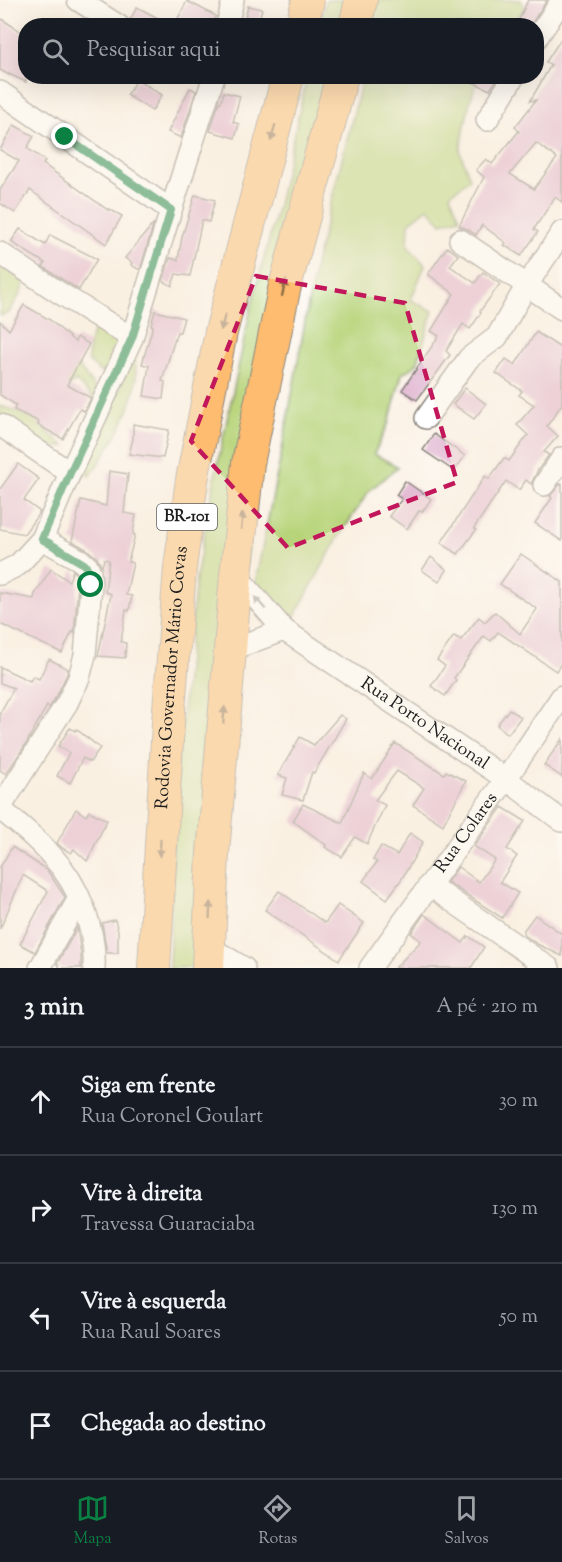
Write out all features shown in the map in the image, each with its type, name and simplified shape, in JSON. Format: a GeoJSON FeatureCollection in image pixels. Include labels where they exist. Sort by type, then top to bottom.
{"type":"FeatureCollection","features":[{"type":"Feature","properties":{"kind":"highway"},"geometry":{"type":"LineString","coordinates":[[304,18],[308,0]]}},
{"type":"Feature","properties":{"kind":"highway"},"geometry":{"type":"LineString","coordinates":[[357,18],[361,0]]}},
{"type":"Feature","properties":{"kind":"highway","name":"Rodovia Governador Mário Covas"},"geometry":{"type":"LineString","coordinates":[[154,968],[180,568],[192,480],[220,332],[286,84]]}},
{"type":"Feature","properties":{"kind":"highway","name":"BR-101"},"geometry":{"type":"LineString","coordinates":[[208,957],[213,852],[236,575],[248,463],[284,290],[340,84]]}},
{"type":"Feature","properties":{"kind":"street"},"geometry":{"type":"LineString","coordinates":[[78,0],[106,18]]}},
{"type":"Feature","properties":{"kind":"street"},"geometry":{"type":"LineString","coordinates":[[229,18],[233,0]]}},
{"type":"Feature","properties":{"kind":"street"},"geometry":{"type":"LineString","coordinates":[[544,28],[562,0]]}},
{"type":"Feature","properties":{"kind":"street"},"geometry":{"type":"LineString","coordinates":[[0,574],[18,565],[42,539],[132,338],[211,84]]}},
{"type":"Feature","properties":{"kind":"street"},"geometry":{"type":"LineString","coordinates":[[487,120],[508,84]]}},
{"type":"Feature","properties":{"kind":"street"},"geometry":{"type":"LineString","coordinates":[[0,92],[171,210]]}},
{"type":"Feature","properties":{"kind":"street"},"geometry":{"type":"LineString","coordinates":[[426,418],[469,358],[497,336],[562,232]]}},
{"type":"Feature","properties":{"kind":"street"},"geometry":{"type":"LineString","coordinates":[[460,240],[562,309]]}},
{"type":"Feature","properties":{"kind":"street"},"geometry":{"type":"LineString","coordinates":[[0,253],[132,338]]}},
{"type":"Feature","properties":{"kind":"street"},"geometry":{"type":"LineString","coordinates":[[0,425],[70,473]]}},
{"type":"Feature","properties":{"kind":"street"},"geometry":{"type":"LineString","coordinates":[[544,485],[562,458]]}},
{"type":"Feature","properties":{"kind":"street"},"geometry":{"type":"LineString","coordinates":[[42,539],[80,560],[90,572],[85,655],[79,678],[67,703],[0,808],[52,855],[66,874],[89,923],[94,941],[94,968]]}},
{"type":"Feature","properties":{"kind":"street","name":"Rua Porto Nacional"},"geometry":{"type":"LineString","coordinates":[[236,575],[284,630],[506,779],[562,821]]}},
{"type":"Feature","properties":{"kind":"street"},"geometry":{"type":"LineString","coordinates":[[230,650],[284,630]]}},
{"type":"Feature","properties":{"kind":"street","name":"Rua Colares"},"geometry":{"type":"LineString","coordinates":[[370,968],[506,779],[562,696]]}},
{"type":"Feature","properties":{"kind":"street"},"geometry":{"type":"LineString","coordinates":[[429,885],[549,968]]}},
{"type":"Feature","properties":{"kind":"street"},"geometry":{"type":"LineString","coordinates":[[40,968],[79,898]]}},
{"type":"Feature","properties":{"kind":"street"},"geometry":{"type":"LineString","coordinates":[[208,957],[244,968]]}},
{"type":"Feature","properties":{"kind":"highlighted area"},"geometry":{"type":"Polygon","coordinates":[[[256,276],[405,303],[457,482],[288,548],[191,441],[256,276]]]}},
{"type":"Feature","properties":{"kind":"green space"},"geometry":{"type":"Polygon","coordinates":[[[326,0],[358,0],[353,18],[321,18],[326,0]]]}},
{"type":"Feature","properties":{"kind":"green space"},"geometry":{"type":"Polygon","coordinates":[[[370,0],[521,0],[525,9],[517,18],[368,18],[370,0]]]}},
{"type":"Feature","properties":{"kind":"green space"},"geometry":{"type":"Polygon","coordinates":[[[305,84],[337,84],[266,389],[201,968],[169,968],[175,789],[196,578],[250,312],[278,205],[305,84]]]}},
{"type":"Feature","properties":{"kind":"green space"},"geometry":{"type":"Polygon","coordinates":[[[361,84],[476,84],[460,151],[470,179],[450,194],[460,218],[442,223],[428,208],[409,223],[408,246],[425,265],[411,300],[433,311],[417,364],[402,374],[389,422],[374,454],[398,467],[369,491],[338,538],[293,619],[254,588],[316,261],[361,84]]]}},
{"type":"Feature","properties":{"kind":"green space"},"geometry":{"type":"Polygon","coordinates":[[[0,263],[24,282],[9,313],[0,316],[0,263]]]}},
{"type":"Feature","properties":{"kind":"green space"},"geometry":{"type":"Polygon","coordinates":[[[107,330],[125,339],[110,372],[100,372],[88,361],[89,344],[93,332],[107,330]]]}},
{"type":"Feature","properties":{"kind":"green space"},"geometry":{"type":"Polygon","coordinates":[[[135,354],[136,378],[130,405],[119,430],[90,476],[81,471],[135,354]]]}},
{"type":"Feature","properties":{"kind":"green space"},"geometry":{"type":"Polygon","coordinates":[[[66,359],[78,365],[96,390],[95,400],[76,381],[64,389],[38,424],[65,446],[46,446],[30,440],[0,419],[0,406],[29,417],[66,359]]]}},
{"type":"Feature","properties":{"kind":"building"},"geometry":{"type":"Polygon","coordinates":[[[528,0],[547,0],[535,18],[520,18],[528,0]]]}},
{"type":"Feature","properties":{"kind":"building"},"geometry":{"type":"Polygon","coordinates":[[[187,1],[216,16],[215,18],[178,18],[187,1]]]}},
{"type":"Feature","properties":{"kind":"building"},"geometry":{"type":"Polygon","coordinates":[[[248,6],[262,9],[259,18],[245,18],[248,6]]]}},
{"type":"Feature","properties":{"kind":"building"},"geometry":{"type":"Polygon","coordinates":[[[137,7],[158,18],[131,18],[137,7]]]}},
{"type":"Feature","properties":{"kind":"building"},"geometry":{"type":"Polygon","coordinates":[[[0,18],[18,30],[18,78],[0,70],[0,18]]]}},
{"type":"Feature","properties":{"kind":"building"},"geometry":{"type":"Polygon","coordinates":[[[562,37],[562,202],[555,197],[534,229],[538,232],[521,256],[504,245],[506,243],[482,225],[476,235],[459,226],[484,177],[476,170],[486,159],[492,164],[519,131],[515,127],[536,100],[530,101],[540,84],[544,84],[544,77],[551,65],[546,62],[562,37]],[[536,143],[510,174],[534,189],[557,158],[536,143]]]}},
{"type":"Feature","properties":{"kind":"building"},"geometry":{"type":"Polygon","coordinates":[[[134,84],[145,84],[162,95],[152,111],[127,95],[134,84]]]}},
{"type":"Feature","properties":{"kind":"building"},"geometry":{"type":"Polygon","coordinates":[[[477,84],[494,84],[490,90],[477,84]]]}},
{"type":"Feature","properties":{"kind":"building"},"geometry":{"type":"Polygon","coordinates":[[[190,88],[196,91],[181,138],[168,132],[190,88]]]}},
{"type":"Feature","properties":{"kind":"building"},"geometry":{"type":"Polygon","coordinates":[[[224,92],[240,96],[233,122],[239,124],[235,138],[210,131],[224,92]]]}},
{"type":"Feature","properties":{"kind":"building"},"geometry":{"type":"Polygon","coordinates":[[[14,125],[34,136],[27,148],[45,161],[43,164],[108,210],[122,216],[106,244],[30,190],[15,213],[0,203],[0,190],[19,161],[0,150],[14,125]]]}},
{"type":"Feature","properties":{"kind":"building"},"geometry":{"type":"Polygon","coordinates":[[[195,195],[215,200],[209,222],[202,220],[190,276],[176,274],[172,286],[163,281],[170,258],[178,260],[182,237],[195,195]]]}},
{"type":"Feature","properties":{"kind":"building"},"geometry":{"type":"Polygon","coordinates":[[[154,223],[140,270],[125,258],[154,223]]]}},
{"type":"Feature","properties":{"kind":"building"},"geometry":{"type":"Polygon","coordinates":[[[20,229],[45,245],[50,235],[97,259],[79,290],[43,267],[45,263],[11,242],[20,229]]]}},
{"type":"Feature","properties":{"kind":"building"},"geometry":{"type":"Polygon","coordinates":[[[447,247],[458,255],[450,266],[475,283],[483,272],[500,284],[470,329],[463,324],[446,351],[450,355],[417,400],[402,390],[439,336],[431,331],[454,294],[428,274],[447,247]]]}},
{"type":"Feature","properties":{"kind":"building"},"geometry":{"type":"Polygon","coordinates":[[[24,305],[50,320],[75,342],[77,337],[89,344],[67,385],[91,398],[84,411],[80,409],[63,439],[38,425],[39,422],[14,410],[16,405],[0,395],[0,321],[9,330],[24,305]]]}},
{"type":"Feature","properties":{"kind":"building"},"geometry":{"type":"Polygon","coordinates":[[[155,311],[184,318],[180,332],[177,332],[162,381],[165,382],[163,399],[144,396],[149,366],[142,364],[155,311]]]}},
{"type":"Feature","properties":{"kind":"building"},"geometry":{"type":"Polygon","coordinates":[[[536,332],[562,349],[562,404],[547,426],[558,436],[544,452],[549,455],[531,484],[526,480],[519,490],[506,481],[474,528],[476,530],[458,554],[441,543],[485,476],[489,479],[504,458],[509,461],[528,435],[517,425],[534,405],[519,395],[522,391],[496,373],[506,359],[515,365],[536,332]]]}},
{"type":"Feature","properties":{"kind":"building"},"geometry":{"type":"Polygon","coordinates":[[[465,388],[486,404],[474,419],[453,404],[465,388]]]}},
{"type":"Feature","properties":{"kind":"building"},"geometry":{"type":"Polygon","coordinates":[[[133,424],[169,430],[163,458],[129,454],[133,439],[133,424]]]}},
{"type":"Feature","properties":{"kind":"building"},"geometry":{"type":"Polygon","coordinates":[[[434,434],[465,456],[454,471],[423,450],[434,434]]]}},
{"type":"Feature","properties":{"kind":"building"},"geometry":{"type":"Polygon","coordinates":[[[18,464],[39,479],[24,500],[40,512],[24,534],[0,529],[0,489],[18,464]]]}},
{"type":"Feature","properties":{"kind":"building"},"geometry":{"type":"Polygon","coordinates":[[[109,471],[128,474],[124,513],[136,515],[133,534],[135,535],[128,562],[133,563],[126,595],[132,596],[129,611],[126,610],[121,642],[126,643],[125,658],[98,656],[111,594],[105,592],[109,560],[104,559],[102,567],[97,558],[88,550],[72,541],[81,500],[106,506],[109,471]]]}},
{"type":"Feature","properties":{"kind":"building"},"geometry":{"type":"Polygon","coordinates":[[[405,481],[431,499],[422,512],[419,511],[407,529],[389,516],[402,499],[396,495],[405,481]]]}},
{"type":"Feature","properties":{"kind":"building"},"geometry":{"type":"Polygon","coordinates":[[[562,484],[562,541],[535,523],[552,498],[550,496],[562,484]]]}},
{"type":"Feature","properties":{"kind":"building"},"geometry":{"type":"Polygon","coordinates":[[[521,554],[562,582],[562,662],[556,671],[498,632],[491,641],[484,636],[454,678],[456,680],[445,696],[431,686],[445,666],[437,660],[454,636],[461,640],[479,617],[485,622],[495,612],[520,634],[537,609],[500,584],[521,554]]]}},
{"type":"Feature","properties":{"kind":"building"},"geometry":{"type":"Polygon","coordinates":[[[431,557],[447,570],[439,582],[422,570],[431,557]]]}},
{"type":"Feature","properties":{"kind":"building"},"geometry":{"type":"Polygon","coordinates":[[[51,569],[69,581],[73,570],[77,575],[74,633],[72,632],[62,653],[0,624],[0,593],[34,599],[51,569]]]}},
{"type":"Feature","properties":{"kind":"building"},"geometry":{"type":"Polygon","coordinates":[[[49,659],[68,669],[67,674],[56,697],[49,708],[47,706],[6,774],[0,770],[0,713],[14,688],[0,683],[0,667],[30,681],[33,676],[39,679],[49,659]]]}},
{"type":"Feature","properties":{"kind":"building"},"geometry":{"type":"Polygon","coordinates":[[[509,709],[521,717],[508,734],[497,725],[509,709]]]}},
{"type":"Feature","properties":{"kind":"building"},"geometry":{"type":"Polygon","coordinates":[[[340,715],[346,719],[314,773],[312,772],[303,800],[282,795],[287,778],[278,775],[300,737],[314,745],[340,715]]]}},
{"type":"Feature","properties":{"kind":"building"},"geometry":{"type":"Polygon","coordinates":[[[70,728],[75,731],[76,729],[100,748],[90,762],[83,758],[70,783],[57,776],[69,753],[58,746],[70,728]]]}},
{"type":"Feature","properties":{"kind":"building"},"geometry":{"type":"Polygon","coordinates":[[[562,739],[562,777],[544,765],[562,739]]]}},
{"type":"Feature","properties":{"kind":"building"},"geometry":{"type":"Polygon","coordinates":[[[395,743],[444,774],[446,771],[466,781],[443,825],[413,805],[424,788],[397,771],[375,800],[385,805],[367,844],[355,837],[342,857],[325,847],[326,845],[293,821],[303,804],[342,823],[364,773],[372,779],[395,743]]]}},
{"type":"Feature","properties":{"kind":"building"},"geometry":{"type":"Polygon","coordinates":[[[502,807],[525,821],[507,849],[517,856],[500,882],[518,893],[502,918],[447,882],[458,867],[479,882],[495,860],[474,846],[502,807]]]}},
{"type":"Feature","properties":{"kind":"building"},"geometry":{"type":"Polygon","coordinates":[[[76,809],[86,816],[89,811],[107,820],[87,861],[74,849],[71,853],[57,843],[76,809]]]}},
{"type":"Feature","properties":{"kind":"building"},"geometry":{"type":"Polygon","coordinates":[[[410,833],[423,842],[387,899],[363,881],[377,862],[373,860],[381,846],[397,855],[410,833]]]}},
{"type":"Feature","properties":{"kind":"building"},"geometry":{"type":"Polygon","coordinates":[[[12,847],[47,870],[65,897],[35,952],[20,944],[48,891],[23,875],[0,929],[0,867],[12,847]]]}},
{"type":"Feature","properties":{"kind":"building"},"geometry":{"type":"Polygon","coordinates":[[[279,891],[325,923],[338,905],[364,923],[339,960],[265,910],[279,891]]]}},
{"type":"Feature","properties":{"kind":"building"},"geometry":{"type":"Polygon","coordinates":[[[424,914],[463,943],[468,936],[484,947],[471,968],[395,968],[421,941],[411,933],[424,914]]]}},
{"type":"Feature","properties":{"kind":"building"},"geometry":{"type":"Polygon","coordinates":[[[535,915],[562,934],[562,956],[537,944],[523,934],[535,915]]]}},
{"type":"Feature","properties":{"kind":"building"},"geometry":{"type":"Polygon","coordinates":[[[115,920],[118,931],[118,953],[107,953],[102,923],[115,920]]]}},
{"type":"Feature","properties":{"kind":"building"},"geometry":{"type":"Polygon","coordinates":[[[77,928],[81,968],[59,968],[57,964],[77,928]]]}},
{"type":"Feature","properties":{"kind":"route"},"geometry":{"type":"LineString","coordinates":[[65,137],[171,210],[132,338],[42,539],[88,567],[91,585]]}}]}
